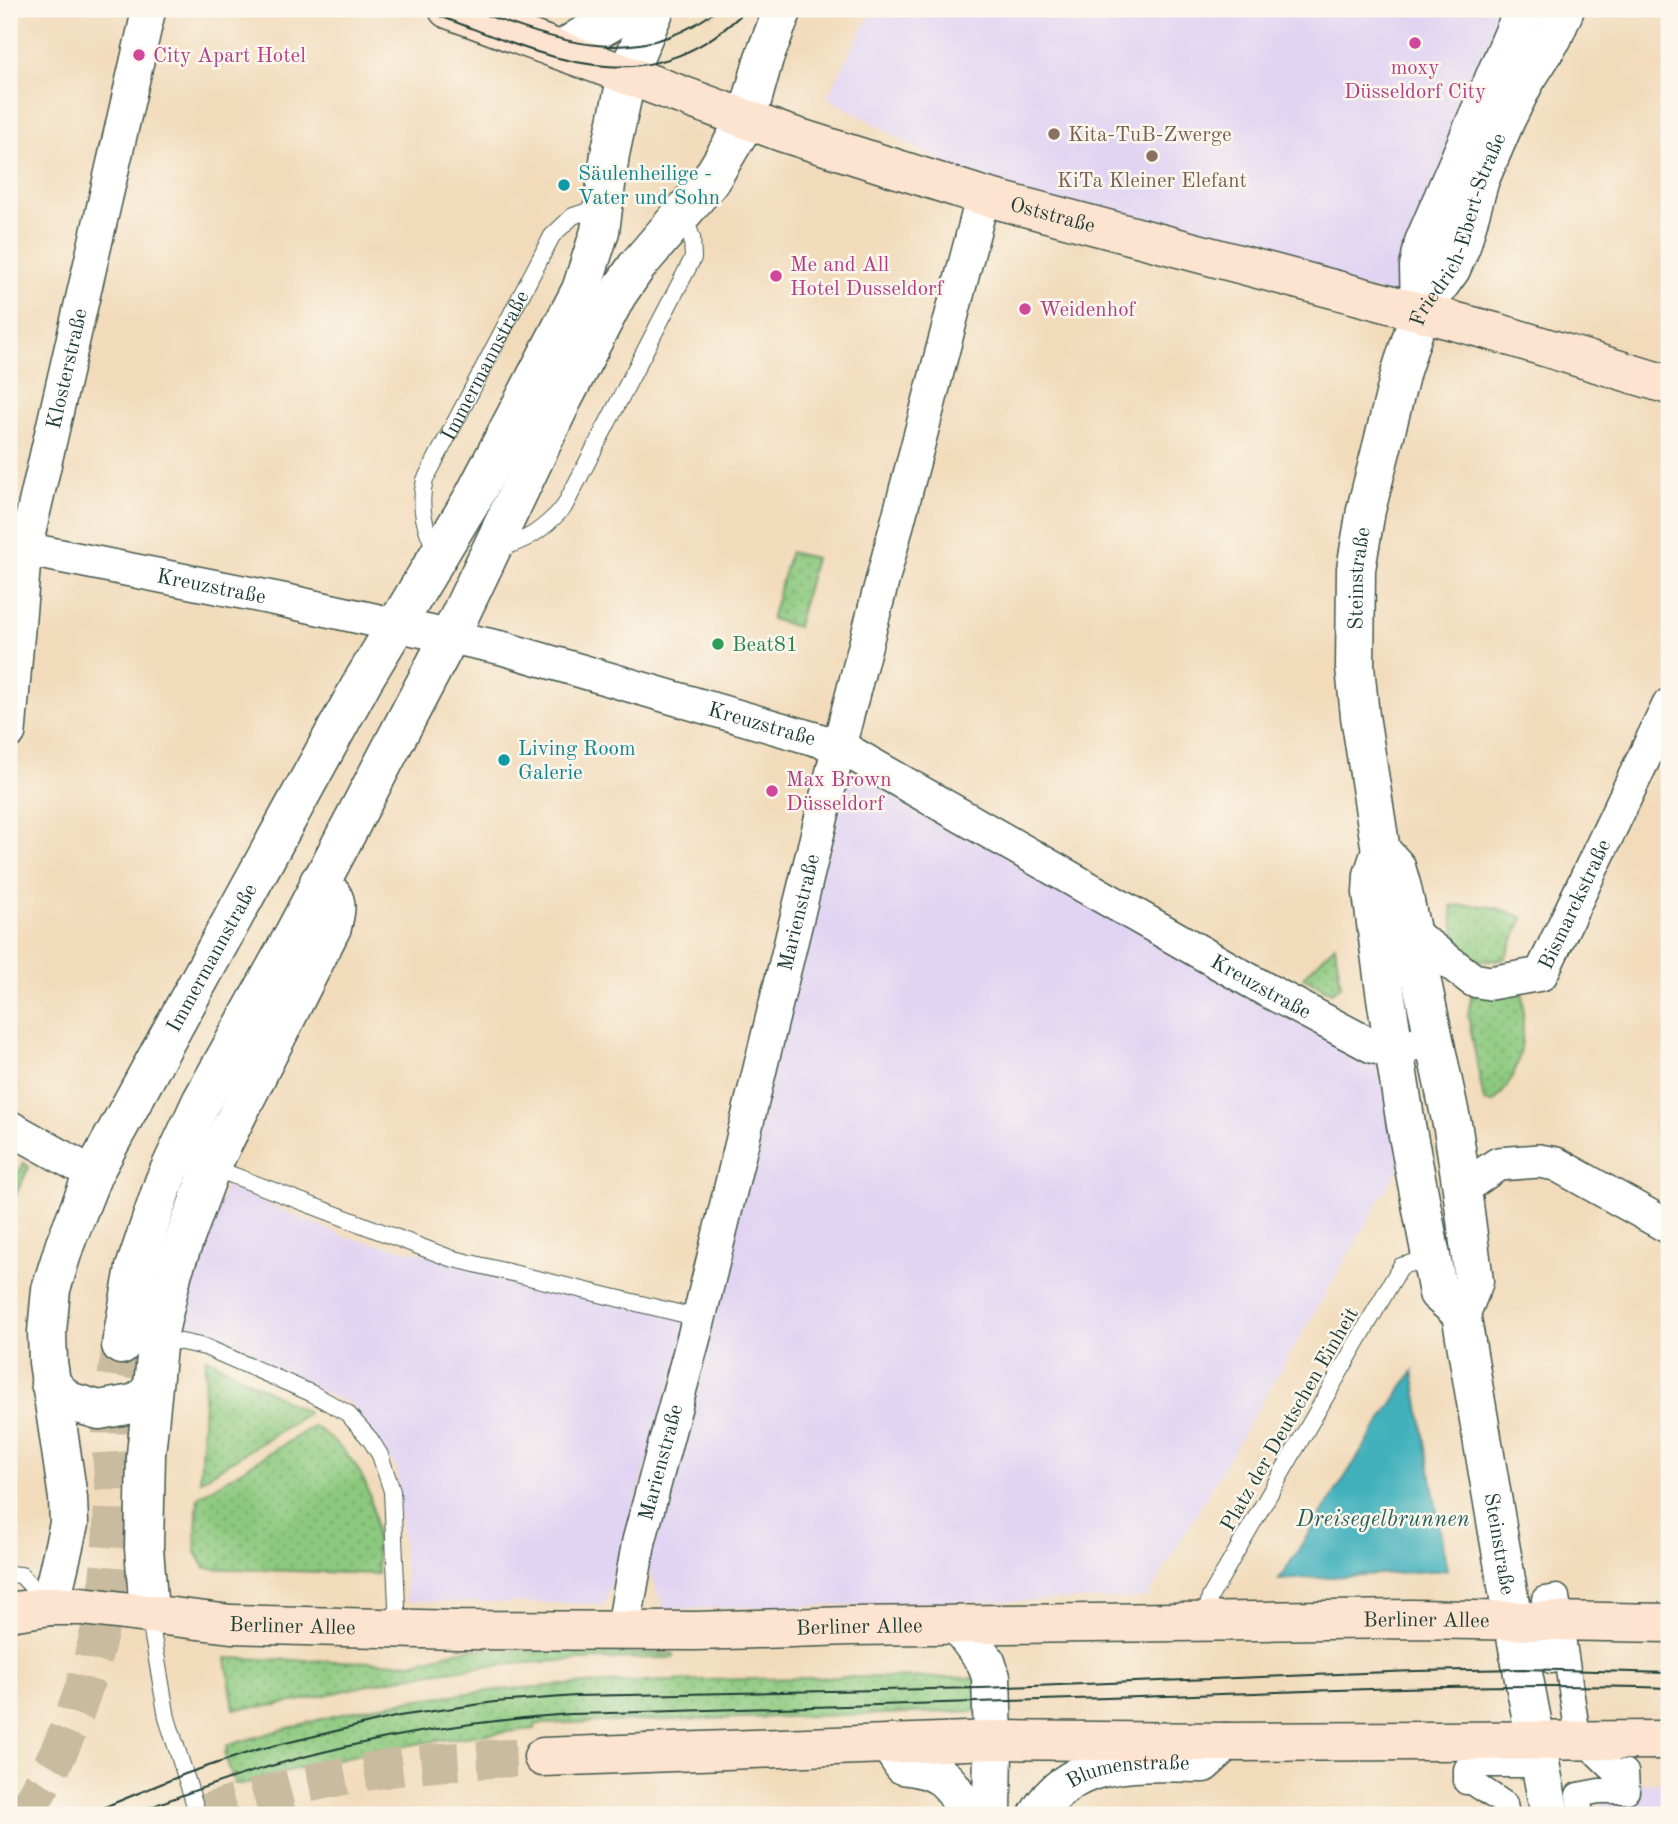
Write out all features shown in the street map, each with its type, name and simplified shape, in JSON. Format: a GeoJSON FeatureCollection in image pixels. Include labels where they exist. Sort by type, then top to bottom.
{"type":"FeatureCollection","features":[{"type":"Feature","properties":{"kind":"main road","name":"Oststraße"},"geometry":{"type":"LineString","coordinates":[[448,9],[783,133],[983,196],[1494,332],[1669,385]]}},
{"type":"Feature","properties":{"kind":"main road","name":"Berliner Allee"},"geometry":{"type":"LineString","coordinates":[[9,1612],[50,1606],[82,1606],[231,1624],[623,1631],[1412,1619],[1669,1623]]}},
{"type":"Feature","properties":{"kind":"main road"},"geometry":{"type":"LineString","coordinates":[[543,1757],[993,1740],[1669,1740]]}},
{"type":"Feature","properties":{"kind":"street","name":"Klosterstraße"},"geometry":{"type":"LineString","coordinates":[[9,732],[17,549],[149,9]]}},
{"type":"Feature","properties":{"kind":"street"},"geometry":{"type":"LineString","coordinates":[[563,51],[571,42],[613,22],[626,9]]}},
{"type":"Feature","properties":{"kind":"street","name":"Immermannstraße"},"geometry":{"type":"LineString","coordinates":[[50,1606],[69,1524],[68,1498],[50,1383],[47,1332],[51,1289],[65,1244],[93,1174],[395,624],[474,496],[581,290],[600,231],[610,154],[627,75],[655,9]]}},
{"type":"Feature","properties":{"kind":"street"},"geometry":{"type":"LineString","coordinates":[[121,1345],[135,1268],[164,1182],[201,1101],[288,945],[450,636],[563,399],[617,295],[637,266],[710,181],[747,119],[764,58],[783,9]]}},
{"type":"Feature","properties":{"kind":"street","name":"Friedrich-Ebert-Straße"},"geometry":{"type":"LineString","coordinates":[[1420,312],[1419,267],[1424,242],[1524,9]]}},
{"type":"Feature","properties":{"kind":"street","name":"Friedrich-Ebert-Straße"},"geometry":{"type":"LineString","coordinates":[[1420,312],[1451,269],[1461,246],[1480,179],[1506,118],[1525,81],[1553,37],[1565,9]]}},
{"type":"Feature","properties":{"kind":"street","name":"Marienstraße"},"geometry":{"type":"LineString","coordinates":[[623,1631],[639,1541],[699,1318],[839,746],[983,196]]}},
{"type":"Feature","properties":{"kind":"street","name":"Steinstraße"},"geometry":{"type":"LineString","coordinates":[[1420,312],[1401,371],[1366,510],[1356,569],[1355,667],[1381,851],[1373,875],[1372,893],[1394,1048],[1437,1293],[1461,1313]]}},
{"type":"Feature","properties":{"kind":"street","name":"Kreuzstraße"},"geometry":{"type":"LineString","coordinates":[[17,549],[395,624],[502,648],[839,746],[1263,988],[1372,1046],[1382,1049],[1435,1041]]}},
{"type":"Feature","properties":{"kind":"street","name":"Bismarckstraße"},"geometry":{"type":"LineString","coordinates":[[1413,934],[1473,980],[1490,983],[1541,974],[1669,705]]}},
{"type":"Feature","properties":{"kind":"street","name":"Steinstraße"},"geometry":{"type":"LineString","coordinates":[[1381,851],[1396,867],[1413,934],[1453,1129],[1474,1281],[1461,1313],[1513,1621],[1538,1740],[1550,1815]]}},
{"type":"Feature","properties":{"kind":"street"},"geometry":{"type":"LineString","coordinates":[[149,1613],[144,1522],[145,1454],[158,1337],[173,1271],[211,1167],[332,927],[337,907],[335,896],[319,882]]}},
{"type":"Feature","properties":{"kind":"street"},"geometry":{"type":"LineString","coordinates":[[9,1127],[93,1174]]}},
{"type":"Feature","properties":{"kind":"street"},"geometry":{"type":"LineString","coordinates":[[1462,1189],[1498,1164],[1539,1161],[1556,1164],[1669,1227]]}},
{"type":"Feature","properties":{"kind":"street"},"geometry":{"type":"LineString","coordinates":[[50,1383],[68,1401],[99,1410],[138,1403],[152,1390]]}},
{"type":"Feature","properties":{"kind":"street"},"geometry":{"type":"LineString","coordinates":[[1507,1815],[1505,1804],[1472,1782],[1466,1782],[1466,1769],[1469,1765],[1533,1765],[1539,1760],[1545,1760],[1545,1723],[1535,1715],[1515,1715],[1514,1695],[1535,1694],[1533,1660],[1512,1658],[1511,1647],[1548,1644],[1551,1661],[1553,1660],[1544,1599],[1557,1597],[1578,1736],[1615,1772],[1626,1772],[1627,1791],[1600,1791],[1578,1795],[1581,1815]]}},
{"type":"Feature","properties":{"kind":"street"},"geometry":{"type":"LineString","coordinates":[[959,1626],[986,1662],[991,1677],[992,1815]]}},
{"type":"Feature","properties":{"kind":"street","name":"Blumenstraße"},"geometry":{"type":"LineString","coordinates":[[1038,1815],[1054,1793],[1097,1769],[1142,1762],[1202,1763],[1226,1742]]}},
{"type":"Feature","properties":{"kind":"street"},"geometry":{"type":"LineString","coordinates":[[889,1744],[903,1765],[923,1767],[938,1773],[949,1783],[966,1815]]}},
{"type":"Feature","properties":{"kind":"lane","name":"Immermannstraße"},"geometry":{"type":"LineString","coordinates":[[439,556],[425,526],[421,495],[425,480],[552,236],[573,216],[605,206]]}},
{"type":"Feature","properties":{"kind":"lane"},"geometry":{"type":"LineString","coordinates":[[491,552],[544,529],[564,507],[694,258],[692,238],[684,212]]}},
{"type":"Feature","properties":{"kind":"lane"},"geometry":{"type":"LineString","coordinates":[[211,1167],[450,1258],[699,1318]]}},
{"type":"Feature","properties":{"kind":"lane","name":"Platz der Deutschen Einheit"},"geometry":{"type":"LineString","coordinates":[[1205,1622],[1210,1597],[1401,1266],[1431,1258]]}},
{"type":"Feature","properties":{"kind":"lane"},"geometry":{"type":"LineString","coordinates":[[158,1337],[205,1347],[313,1394],[346,1413],[370,1438],[380,1455],[392,1491],[398,1629]]}},
{"type":"Feature","properties":{"kind":"lane"},"geometry":{"type":"LineString","coordinates":[[9,1574],[22,1575],[50,1606]]}},
{"type":"Feature","properties":{"kind":"lane"},"geometry":{"type":"LineString","coordinates":[[149,1613],[161,1692],[198,1815]]}},
{"type":"Feature","properties":{"kind":"shaded area"},"geometry":{"type":"Polygon","coordinates":[[[873,9],[1515,9],[1398,297],[986,187],[827,97],[873,9]]]}},
{"type":"Feature","properties":{"kind":"shaded area"},"geometry":{"type":"Polygon","coordinates":[[[870,772],[1408,1079],[1420,1132],[1147,1598],[664,1609],[647,1564],[832,792],[870,772]]]}},
{"type":"Feature","properties":{"kind":"shaded area"},"geometry":{"type":"Polygon","coordinates":[[[226,1186],[345,1237],[693,1312],[605,1604],[407,1601],[397,1469],[350,1404],[170,1326],[226,1186]]]}},
{"type":"Feature","properties":{"kind":"shaded area"},"geometry":{"type":"Polygon","coordinates":[[[1669,1782],[1669,1815],[1592,1815],[1620,1783],[1669,1782]]]}},
{"type":"Feature","properties":{"kind":"green space"},"geometry":{"type":"Polygon","coordinates":[[[790,552],[815,558],[797,627],[771,619],[790,552]]]}},
{"type":"Feature","properties":{"kind":"green space"},"geometry":{"type":"Polygon","coordinates":[[[1451,906],[1498,908],[1523,918],[1505,958],[1482,961],[1474,959],[1462,948],[1455,931],[1451,906]]]}},
{"type":"Feature","properties":{"kind":"green space"},"geometry":{"type":"Polygon","coordinates":[[[1335,945],[1341,986],[1331,992],[1303,977],[1335,945]]]}},
{"type":"Feature","properties":{"kind":"green space"},"geometry":{"type":"Polygon","coordinates":[[[1473,986],[1522,989],[1523,1035],[1517,1065],[1503,1092],[1492,1103],[1484,1101],[1468,1015],[1473,986]]]}},
{"type":"Feature","properties":{"kind":"green space"},"geometry":{"type":"Polygon","coordinates":[[[24,1163],[29,1167],[9,1209],[9,1169],[18,1174],[24,1163]]]}},
{"type":"Feature","properties":{"kind":"green space"},"geometry":{"type":"Polygon","coordinates":[[[206,1357],[308,1413],[200,1481],[206,1357]]]}},
{"type":"Feature","properties":{"kind":"green space"},"geometry":{"type":"Polygon","coordinates":[[[314,1426],[349,1457],[368,1490],[373,1508],[378,1574],[205,1568],[195,1550],[198,1497],[314,1426]]]}},
{"type":"Feature","properties":{"kind":"green space"},"geometry":{"type":"Polygon","coordinates":[[[475,1649],[674,1654],[673,1658],[542,1662],[445,1671],[282,1704],[234,1709],[226,1658],[412,1663],[475,1649]]]}},
{"type":"Feature","properties":{"kind":"green space"},"geometry":{"type":"Polygon","coordinates":[[[842,1677],[976,1678],[977,1711],[536,1724],[535,1729],[424,1743],[350,1756],[241,1785],[235,1784],[224,1753],[227,1751],[226,1746],[316,1720],[384,1705],[461,1694],[624,1682],[842,1677]]]}},
{"type":"Feature","properties":{"kind":"water","name":"Dreisegelbrunnen"},"geometry":{"type":"Polygon","coordinates":[[[1413,1371],[1447,1570],[1279,1580],[1413,1371]]]}},
{"type":"Feature","properties":{"kind":"tunnel"},"geometry":{"type":"LineString","coordinates":[[23,1815],[65,1738],[86,1682],[101,1625],[112,1526],[111,1424],[121,1345]]}},
{"type":"Feature","properties":{"kind":"tunnel"},"geometry":{"type":"LineString","coordinates":[[199,1815],[296,1787],[378,1770],[449,1762],[543,1757]]}},
{"type":"Feature","properties":{"kind":"tram line"},"geometry":{"type":"LineString","coordinates":[[421,9],[547,55],[588,64],[628,66],[668,59],[708,41],[747,9]]}},
{"type":"Feature","properties":{"kind":"tram line"},"geometry":{"type":"LineString","coordinates":[[470,9],[565,40],[627,46],[657,40],[688,29],[718,9]]}},
{"type":"Feature","properties":{"kind":"tram line"},"geometry":{"type":"LineString","coordinates":[[85,1815],[185,1774],[256,1750],[399,1716],[495,1702],[576,1696],[982,1688],[1415,1671],[1523,1669],[1669,1673]]}},
{"type":"Feature","properties":{"kind":"tram line"},"geometry":{"type":"LineString","coordinates":[[131,1815],[238,1776],[346,1746],[457,1726],[570,1714],[1404,1688],[1669,1688]]}},
{"type":"Feature","properties":{"kind":"place","name":"moxy Düsseldorf City"},"geometry":{"type":"Point","coordinates":[1415,43]}},
{"type":"Feature","properties":{"kind":"place","name":"City Apart Hotel"},"geometry":{"type":"Point","coordinates":[139,55]}},
{"type":"Feature","properties":{"kind":"place","name":"Kita-TuB-Zwerge"},"geometry":{"type":"Point","coordinates":[1054,134]}},
{"type":"Feature","properties":{"kind":"place","name":"KiTa Kleiner Elefant"},"geometry":{"type":"Point","coordinates":[1152,156]}},
{"type":"Feature","properties":{"kind":"place","name":"Säulenheilige - Vater und Sohn"},"geometry":{"type":"Point","coordinates":[564,185]}},
{"type":"Feature","properties":{"kind":"place","name":"Me and All Hotel Dusseldorf"},"geometry":{"type":"Point","coordinates":[776,276]}},
{"type":"Feature","properties":{"kind":"place","name":"Weidenhof"},"geometry":{"type":"Point","coordinates":[1025,309]}},
{"type":"Feature","properties":{"kind":"place","name":"Beat81"},"geometry":{"type":"Point","coordinates":[718,644]}},
{"type":"Feature","properties":{"kind":"place","name":"Living Room Galerie"},"geometry":{"type":"Point","coordinates":[504,760]}},
{"type":"Feature","properties":{"kind":"place","name":"Max Brown Düsseldorf"},"geometry":{"type":"Point","coordinates":[772,791]}}]}
